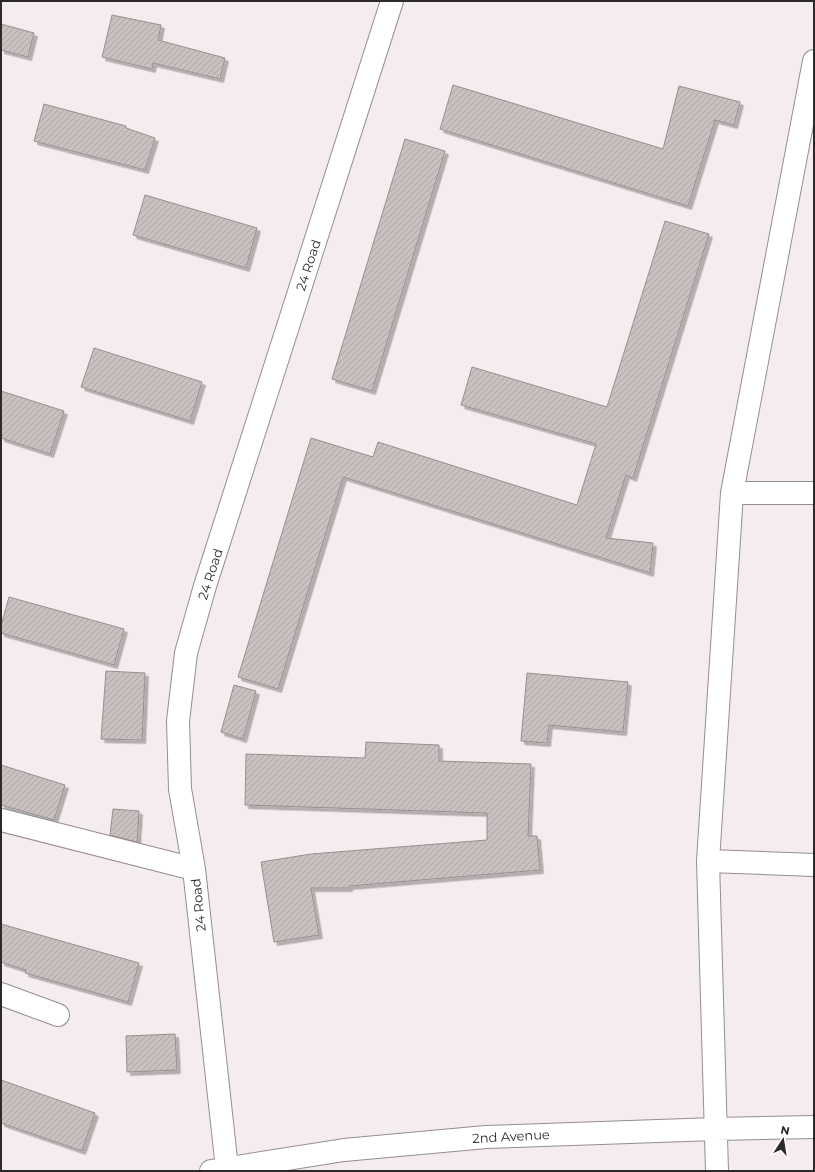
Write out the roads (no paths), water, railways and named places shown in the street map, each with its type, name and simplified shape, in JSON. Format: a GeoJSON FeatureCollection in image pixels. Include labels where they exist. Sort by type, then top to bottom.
{"type":"FeatureCollection","features":[{"type":"Feature","properties":{"kind":"street","name":"24 Road"},"geometry":{"type":"LineString","coordinates":[[219,1170],[194,869],[180,789],[178,721],[186,653],[205,586],[392,1]]}},
{"type":"Feature","properties":{"kind":"street"},"geometry":{"type":"LineString","coordinates":[[717,1171],[708,861],[732,493],[810,95],[814,61]]}},
{"type":"Feature","properties":{"kind":"street"},"geometry":{"type":"LineString","coordinates":[[732,493],[814,492]]}},
{"type":"Feature","properties":{"kind":"street"},"geometry":{"type":"LineString","coordinates":[[1,820],[194,869]]}},
{"type":"Feature","properties":{"kind":"street"},"geometry":{"type":"LineString","coordinates":[[708,861],[814,865]]}},
{"type":"Feature","properties":{"kind":"street"},"geometry":{"type":"LineString","coordinates":[[1,994],[58,1015]]}},
{"type":"Feature","properties":{"kind":"street","name":"2nd Avenue"},"geometry":{"type":"LineString","coordinates":[[219,1170],[344,1150],[486,1137],[814,1127]]}}]}
